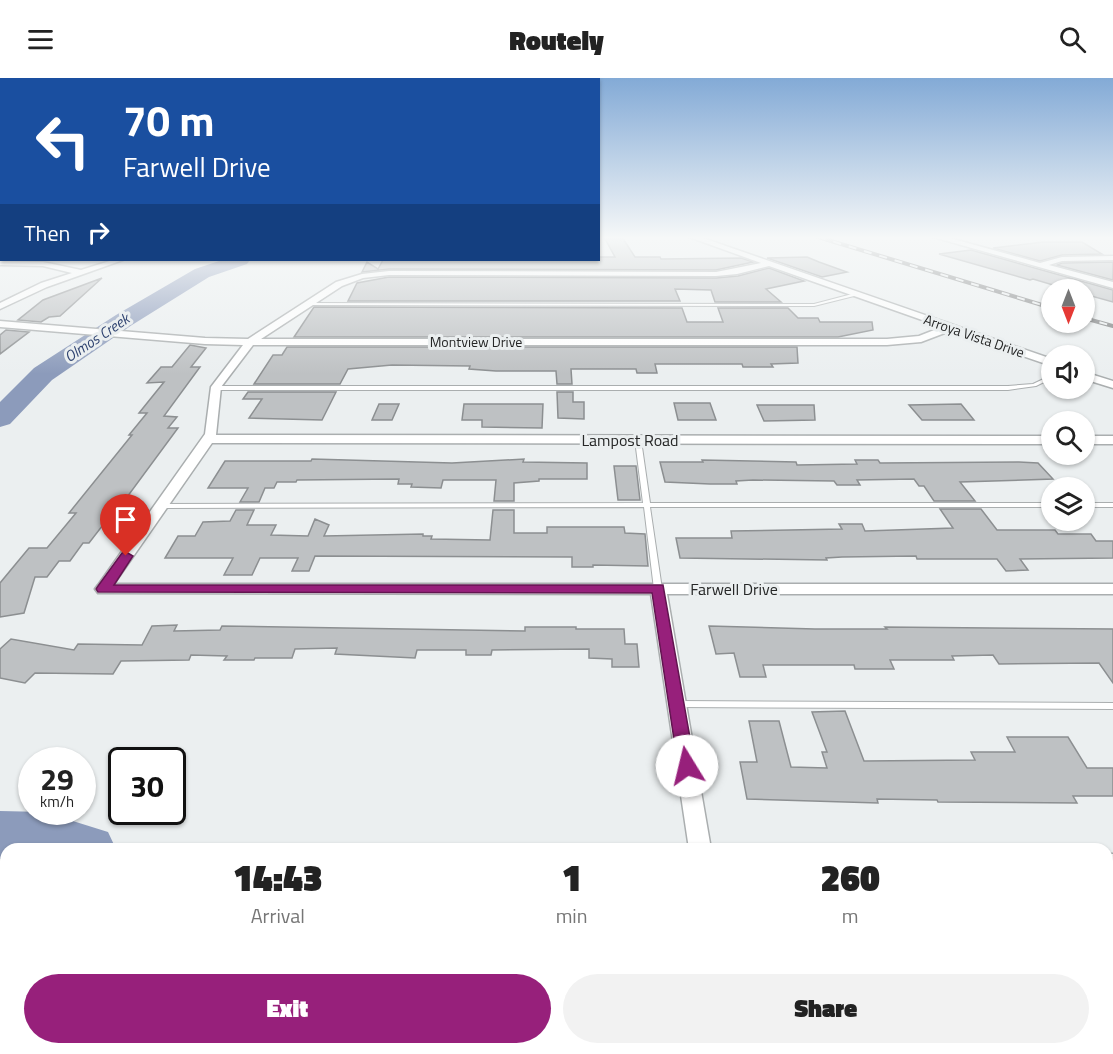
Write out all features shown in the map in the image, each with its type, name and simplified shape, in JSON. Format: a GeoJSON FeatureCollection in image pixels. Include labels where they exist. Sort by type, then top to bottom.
{"type":"FeatureCollection","features":[{"type":"Feature","properties":{"kind":"street"},"geometry":{"type":"LineString","coordinates":[[0,306],[53,283]]}},
{"type":"Feature","properties":{"kind":"street"},"geometry":{"type":"LineString","coordinates":[[161,506],[211,434],[216,388],[250,342],[343,283]]}},
{"type":"Feature","properties":{"kind":"street","name":"Arroya Vista Drive"},"geometry":{"type":"LineString","coordinates":[[822,283],[1041,359]]}},
{"type":"Feature","properties":{"kind":"street","name":"Montview Drive"},"geometry":{"type":"LineString","coordinates":[[0,324],[205,341],[250,342],[887,342],[921,339],[951,327]]}},
{"type":"Feature","properties":{"kind":"street"},"geometry":{"type":"LineString","coordinates":[[1095,379],[1113,385]]}},
{"type":"Feature","properties":{"kind":"street","name":"Lampost Road"},"geometry":{"type":"LineString","coordinates":[[208,439],[1041,440]]}},
{"type":"Feature","properties":{"kind":"street"},"geometry":{"type":"LineString","coordinates":[[1095,440],[1113,440]]}},
{"type":"Feature","properties":{"kind":"street","name":"Farwell Drive"},"geometry":{"type":"LineString","coordinates":[[161,506],[103,589],[1113,589]]}},
{"type":"Feature","properties":{"kind":"street"},"geometry":{"type":"LineString","coordinates":[[658,589],[699,843]]}},
{"type":"Feature","properties":{"kind":"lane"},"geometry":{"type":"LineString","coordinates":[[307,304],[805,305],[827,303],[856,294]]}},
{"type":"Feature","properties":{"kind":"lane"},"geometry":{"type":"LineString","coordinates":[[216,388],[1008,388],[1034,385],[1041,382]]}},
{"type":"Feature","properties":{"kind":"lane"},"geometry":{"type":"LineString","coordinates":[[638,440],[658,589]]}},
{"type":"Feature","properties":{"kind":"lane"},"geometry":{"type":"LineString","coordinates":[[161,506],[1041,505]]}},
{"type":"Feature","properties":{"kind":"lane"},"geometry":{"type":"LineString","coordinates":[[1095,505],[1113,505]]}},
{"type":"Feature","properties":{"kind":"lane"},"geometry":{"type":"LineString","coordinates":[[677,704],[1113,706]]}},
{"type":"Feature","properties":{"kind":"building"},"geometry":{"type":"Polygon","coordinates":[[[90,283],[97,283],[60,316],[49,317],[41,322],[18,320],[43,300],[90,283]]]}},
{"type":"Feature","properties":{"kind":"building"},"geometry":{"type":"Polygon","coordinates":[[[357,283],[797,283],[766,289],[781,302],[715,302],[711,290],[675,289],[680,301],[348,301],[357,283]]]}},
{"type":"Feature","properties":{"kind":"building"},"geometry":{"type":"Polygon","coordinates":[[[1095,285],[1113,290],[1113,302],[1095,297],[1095,285]]]}},
{"type":"Feature","properties":{"kind":"building"},"geometry":{"type":"Polygon","coordinates":[[[314,307],[682,308],[687,322],[723,322],[718,308],[788,308],[798,318],[818,318],[820,322],[872,322],[873,330],[838,337],[294,337],[314,307]]]}},
{"type":"Feature","properties":{"kind":"building"},"geometry":{"type":"Polygon","coordinates":[[[6,330],[29,332],[0,354],[0,335],[6,330]]]}},
{"type":"Feature","properties":{"kind":"building"},"geometry":{"type":"Polygon","coordinates":[[[190,345],[206,348],[191,367],[200,367],[164,416],[177,417],[168,428],[178,428],[116,512],[113,512],[89,543],[83,543],[70,561],[59,561],[47,577],[35,577],[24,613],[0,617],[0,583],[29,548],[47,548],[76,513],[69,513],[132,435],[129,435],[147,413],[139,413],[164,382],[147,383],[161,367],[172,367],[190,345]]]}},
{"type":"Feature","properties":{"kind":"building"},"geometry":{"type":"Polygon","coordinates":[[[287,347],[797,347],[798,363],[771,364],[773,367],[743,367],[742,364],[655,364],[657,373],[637,373],[636,369],[571,369],[572,384],[557,384],[556,371],[496,371],[469,369],[470,366],[392,365],[348,369],[340,384],[254,384],[273,355],[282,355],[287,347]]]}},
{"type":"Feature","properties":{"kind":"building"},"geometry":{"type":"Polygon","coordinates":[[[248,392],[336,392],[322,420],[249,418],[262,399],[243,399],[248,392]]]}},
{"type":"Feature","properties":{"kind":"building"},"geometry":{"type":"Polygon","coordinates":[[[557,392],[573,392],[573,402],[584,402],[584,419],[558,418],[557,392]]]}},
{"type":"Feature","properties":{"kind":"building"},"geometry":{"type":"Polygon","coordinates":[[[674,403],[710,403],[716,420],[678,420],[674,403]]]}},
{"type":"Feature","properties":{"kind":"building"},"geometry":{"type":"Polygon","coordinates":[[[379,404],[399,404],[392,420],[372,420],[379,404]]]}},
{"type":"Feature","properties":{"kind":"building"},"geometry":{"type":"Polygon","coordinates":[[[464,404],[543,404],[542,428],[482,427],[482,420],[462,420],[464,404]]]}},
{"type":"Feature","properties":{"kind":"building"},"geometry":{"type":"Polygon","coordinates":[[[961,404],[974,420],[922,420],[909,405],[961,404]]]}},
{"type":"Feature","properties":{"kind":"building"},"geometry":{"type":"Polygon","coordinates":[[[757,405],[814,405],[815,420],[764,421],[757,405]]]}},
{"type":"Feature","properties":{"kind":"building"},"geometry":{"type":"Polygon","coordinates":[[[312,459],[452,463],[524,459],[523,462],[587,463],[587,479],[539,479],[539,481],[514,483],[514,501],[494,501],[496,480],[443,480],[441,488],[411,487],[412,484],[398,484],[399,479],[297,480],[296,482],[277,482],[274,488],[265,488],[259,502],[240,502],[248,488],[208,488],[225,461],[311,461],[312,459]]]}},
{"type":"Feature","properties":{"kind":"building"},"geometry":{"type":"Polygon","coordinates":[[[702,460],[796,462],[797,465],[857,464],[855,460],[878,460],[880,463],[1019,462],[1038,463],[1051,477],[1041,477],[1041,479],[960,482],[975,501],[934,501],[924,486],[919,486],[914,479],[857,480],[860,485],[837,485],[834,481],[753,480],[736,481],[737,484],[665,482],[660,462],[703,462],[702,460]]]}},
{"type":"Feature","properties":{"kind":"building"},"geometry":{"type":"Polygon","coordinates":[[[614,466],[636,466],[640,500],[618,500],[614,466]]]}},
{"type":"Feature","properties":{"kind":"building"},"geometry":{"type":"Polygon","coordinates":[[[940,509],[981,509],[997,530],[1041,530],[1056,531],[1058,534],[1091,534],[1096,541],[1113,541],[1113,558],[1020,559],[1028,570],[1006,571],[997,559],[917,559],[916,556],[842,557],[826,558],[827,560],[680,558],[676,538],[732,538],[731,531],[842,529],[839,524],[862,524],[865,531],[953,528],[940,509]]]}},
{"type":"Feature","properties":{"kind":"building"},"geometry":{"type":"Polygon","coordinates":[[[236,510],[254,510],[247,525],[276,525],[271,535],[308,536],[315,519],[329,525],[324,536],[423,534],[423,536],[432,536],[431,539],[490,540],[493,510],[514,510],[514,533],[547,533],[547,527],[624,527],[625,533],[645,534],[648,566],[572,567],[572,557],[315,556],[309,571],[292,571],[298,558],[260,558],[252,575],[224,575],[233,558],[165,558],[178,536],[195,536],[203,522],[230,521],[236,510]]]}},
{"type":"Feature","properties":{"kind":"building"},"geometry":{"type":"Polygon","coordinates":[[[177,625],[174,631],[220,630],[222,626],[525,631],[525,627],[624,629],[625,644],[637,644],[639,667],[612,667],[612,659],[589,658],[589,649],[492,650],[491,655],[466,655],[466,650],[417,650],[415,658],[335,654],[337,648],[295,649],[292,658],[224,660],[227,656],[191,655],[189,660],[121,661],[113,674],[35,673],[25,683],[0,678],[0,649],[11,639],[74,650],[78,644],[142,645],[152,626],[177,625]]]}},
{"type":"Feature","properties":{"kind":"building"},"geometry":{"type":"Polygon","coordinates":[[[709,626],[815,629],[887,629],[885,627],[1113,629],[1113,683],[1099,663],[999,664],[993,655],[952,656],[954,660],[890,660],[894,669],[855,669],[854,665],[763,665],[766,677],[740,677],[734,653],[716,654],[709,626]]]}},
{"type":"Feature","properties":{"kind":"building"},"geometry":{"type":"Polygon","coordinates":[[[845,711],[864,761],[975,760],[971,752],[1015,752],[1007,737],[1068,737],[1087,768],[1113,768],[1113,796],[1073,796],[1077,803],[877,799],[878,803],[747,799],[740,762],[757,762],[749,721],[779,721],[791,767],[827,768],[822,752],[827,752],[812,712],[845,711]]]}},
{"type":"Feature","properties":{"kind":"waterway","name":"Olmos Creek"},"geometry":{"type":"LineString","coordinates":[[0,418],[43,374],[124,320],[186,283]]}},
{"type":"Feature","properties":{"kind":"waterway","name":"Olmos Creek"},"geometry":{"type":"LineString","coordinates":[[0,835],[43,835],[69,843]]}},
{"type":"Feature","properties":{"kind":"railway"},"geometry":{"type":"LineString","coordinates":[[968,283],[1041,305]]}},
{"type":"Feature","properties":{"kind":"railway"},"geometry":{"type":"LineString","coordinates":[[1095,321],[1113,326]]}},
{"type":"Feature","properties":{"kind":"route"},"geometry":{"type":"LineString","coordinates":[[126,556],[103,589],[658,589],[687,766]]}}]}
